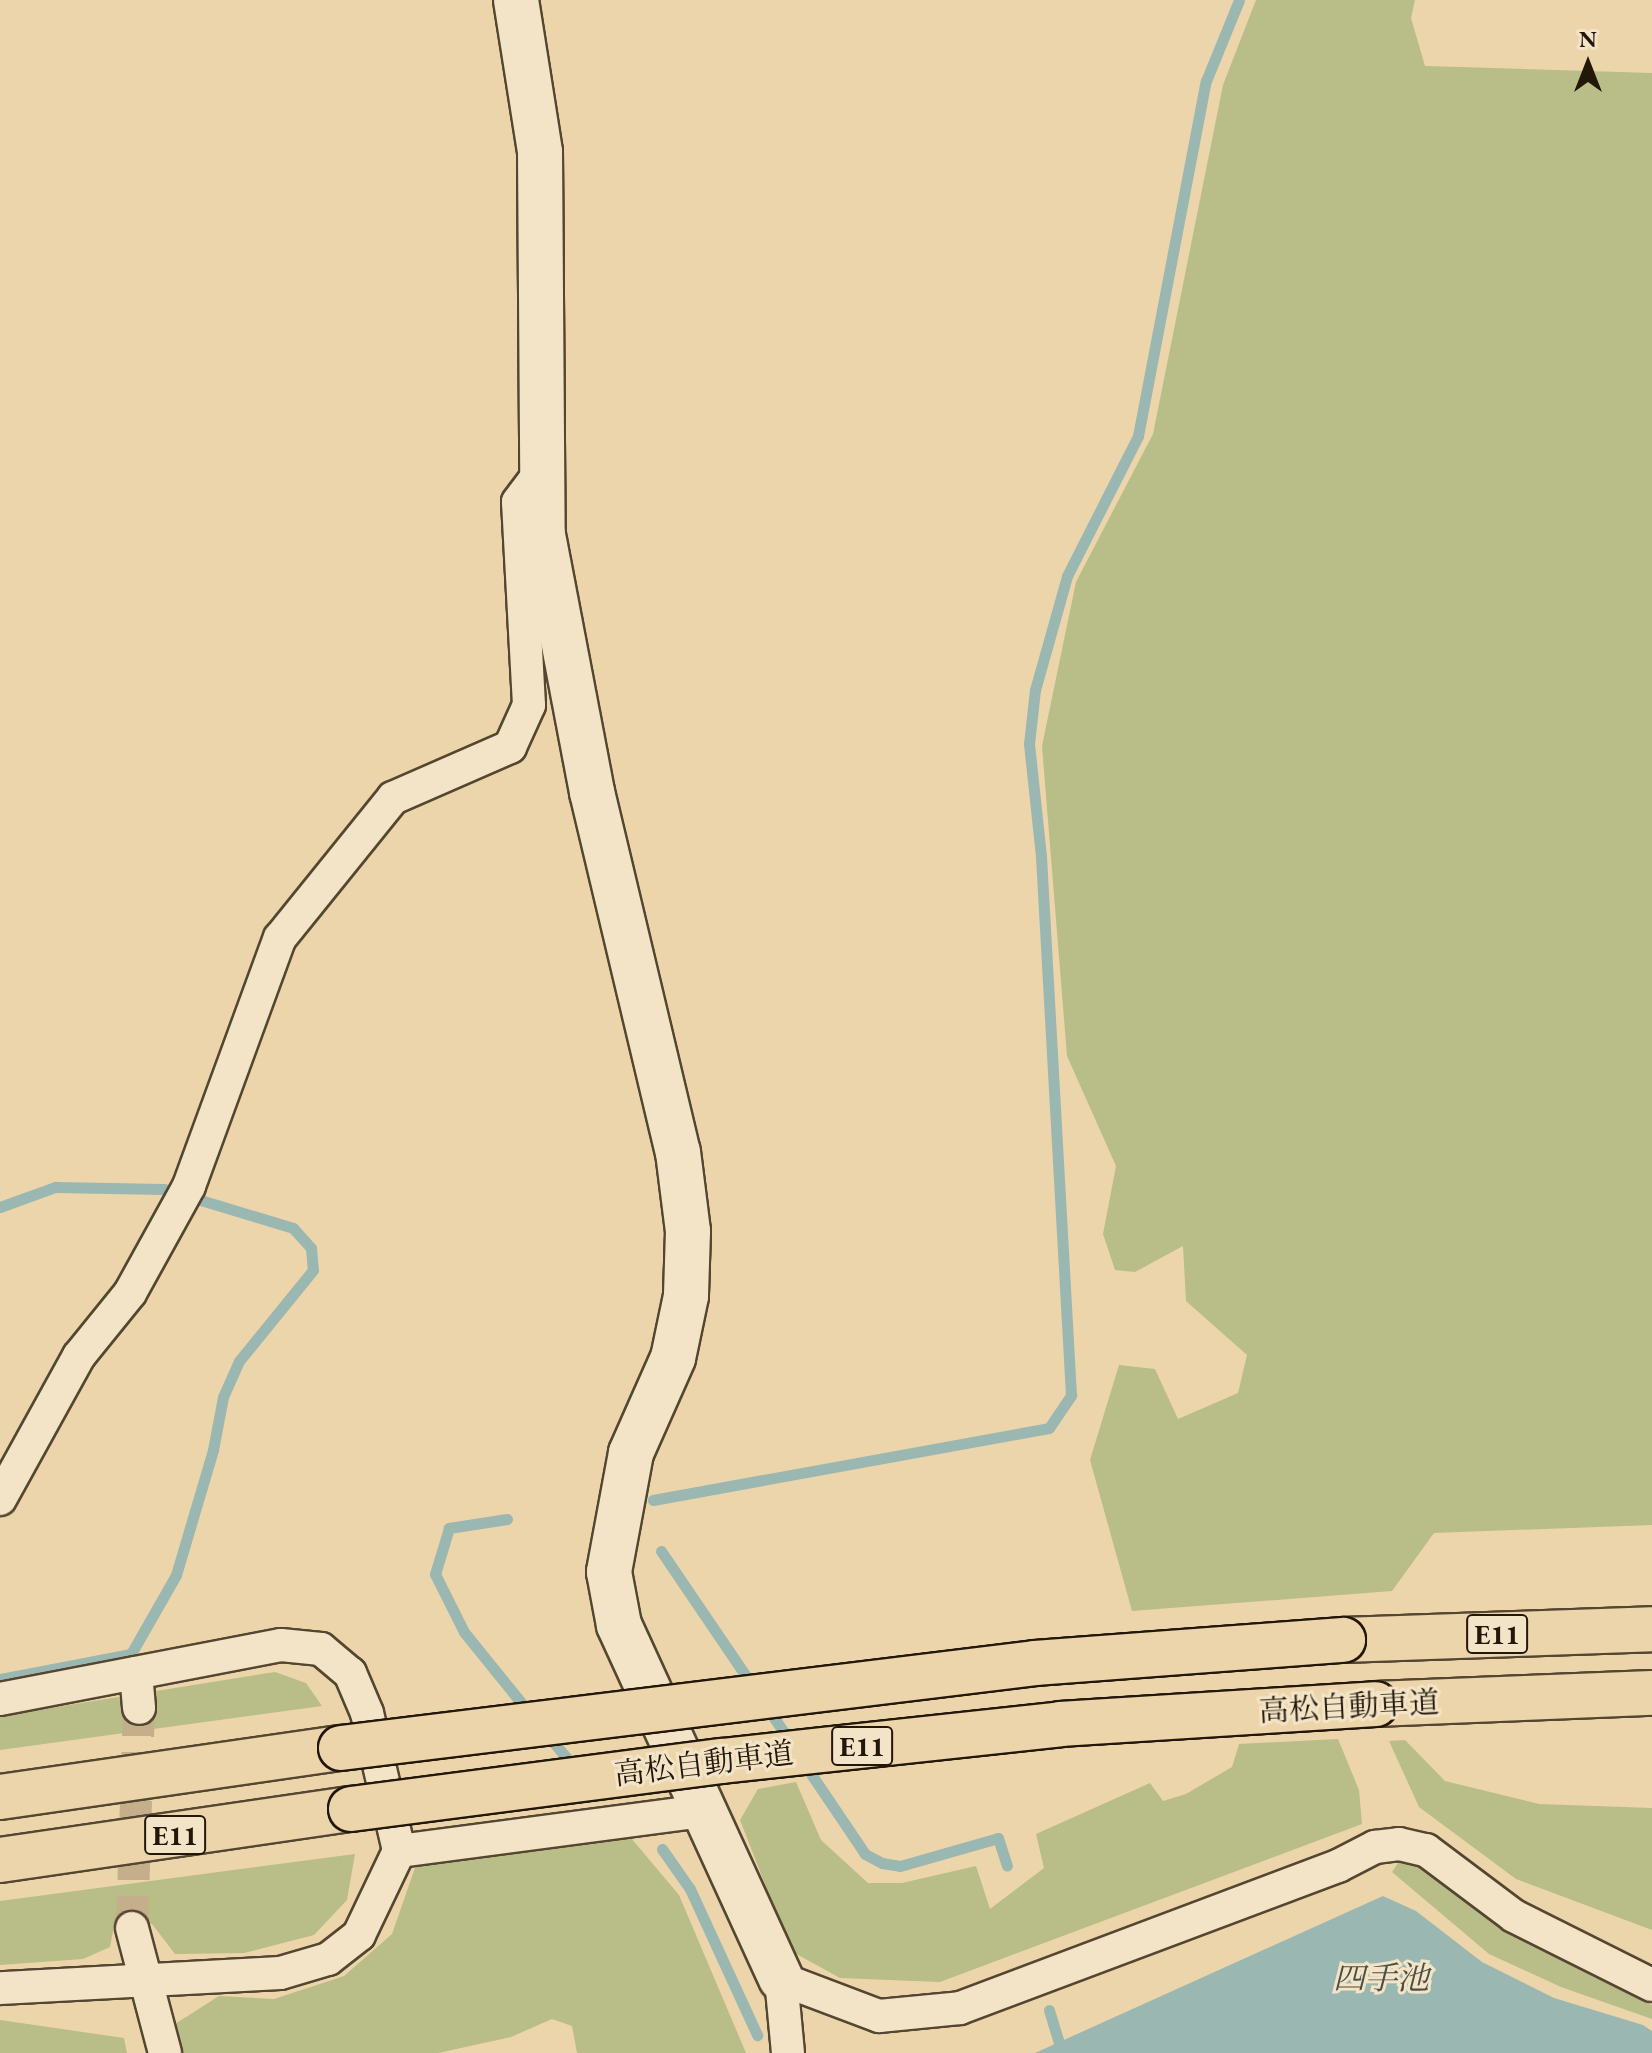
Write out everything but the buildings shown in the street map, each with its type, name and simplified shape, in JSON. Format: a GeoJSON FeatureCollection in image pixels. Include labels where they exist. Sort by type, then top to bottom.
{"type":"FeatureCollection","features":[{"type":"Feature","properties":{"kind":"highway","name":"高松自動車道"},"geometry":{"type":"LineString","coordinates":[[0,1797],[341,1748],[1035,1663],[1343,1640],[1652,1629]]}},
{"type":"Feature","properties":{"kind":"highway","name":"高松自動車道"},"geometry":{"type":"LineString","coordinates":[[0,1860],[351,1809],[722,1761],[1060,1724],[1375,1704],[1652,1693]]}},
{"type":"Feature","properties":{"kind":"street"},"geometry":{"type":"LineString","coordinates":[[516,0],[540,152],[540,473],[543,535],[589,777],[678,1152],[688,1231],[686,1296],[673,1358],[631,1453],[609,1572],[619,1625],[781,1979],[788,2053]]}},
{"type":"Feature","properties":{"kind":"street"},"geometry":{"type":"LineString","coordinates":[[0,1499],[79,1356],[130,1293],[186,1192],[280,938],[393,798],[510,747],[529,705],[518,502],[540,473]]}},
{"type":"Feature","properties":{"kind":"street"},"geometry":{"type":"LineString","coordinates":[[0,1699],[281,1645],[321,1649],[350,1673],[367,1713],[399,1851],[359,1935],[328,1959],[280,1973],[0,1988]]}},
{"type":"Feature","properties":{"kind":"street"},"geometry":{"type":"LineString","coordinates":[[136,1673],[139,1708]]}},
{"type":"Feature","properties":{"kind":"street"},"geometry":{"type":"LineString","coordinates":[[399,1851],[704,1811]]}},
{"type":"Feature","properties":{"kind":"street"},"geometry":{"type":"LineString","coordinates":[[781,1979],[879,2016],[960,2008],[1338,1866],[1375,1847],[1399,1844],[1426,1850],[1514,1916],[1652,1985]]}},
{"type":"Feature","properties":{"kind":"street"},"geometry":{"type":"LineString","coordinates":[[132,1928],[165,2053]]}},
{"type":"Feature","properties":{"kind":"green space"},"geometry":{"type":"Polygon","coordinates":[[[1256,0],[1415,0],[1411,18],[1425,66],[1652,73],[1652,1525],[1434,1533],[1392,1591],[1132,1611],[1090,1460],[1119,1365],[1155,1369],[1178,1419],[1238,1393],[1247,1355],[1186,1301],[1183,1246],[1135,1272],[1115,1270],[1103,1234],[1116,1166],[1067,1056],[1042,746],[1076,582],[1153,434],[1223,85],[1256,0]]]}},
{"type":"Feature","properties":{"kind":"green space"},"geometry":{"type":"Polygon","coordinates":[[[275,1672],[306,1683],[322,1706],[0,1750],[0,1716],[275,1672]]]}},
{"type":"Feature","properties":{"kind":"green space"},"geometry":{"type":"Polygon","coordinates":[[[1338,1739],[1359,1790],[1362,1824],[940,1982],[840,1978],[791,1951],[740,1820],[758,1789],[796,1782],[821,1840],[868,1883],[902,1883],[976,1866],[990,1909],[1044,1868],[1036,1834],[1150,1783],[1163,1801],[1186,1794],[1232,1767],[1239,1744],[1338,1739]]]}},
{"type":"Feature","properties":{"kind":"green space"},"geometry":{"type":"Polygon","coordinates":[[[1405,1740],[1445,1781],[1539,1804],[1652,1808],[1652,1930],[1516,1879],[1419,1807],[1389,1741],[1405,1740]]]}},
{"type":"Feature","properties":{"kind":"green space"},"geometry":{"type":"Polygon","coordinates":[[[631,1838],[679,1895],[746,2053],[577,2053],[572,2026],[552,2019],[511,2037],[438,2053],[183,2053],[175,2024],[219,1996],[274,1999],[344,1976],[392,1934],[417,1862],[631,1838]]]}},
{"type":"Feature","properties":{"kind":"green space"},"geometry":{"type":"Polygon","coordinates":[[[355,1854],[347,1900],[314,1935],[244,1953],[175,1954],[152,1924],[114,1926],[110,1947],[83,1959],[0,1965],[0,1901],[355,1854]]]}},
{"type":"Feature","properties":{"kind":"green space"},"geometry":{"type":"Polygon","coordinates":[[[1400,1860],[1425,1865],[1502,1923],[1652,2005],[1652,2019],[1561,1987],[1489,1954],[1392,1872],[1400,1860]]]}},
{"type":"Feature","properties":{"kind":"green space"},"geometry":{"type":"Polygon","coordinates":[[[0,2020],[124,2038],[127,2053],[0,2053],[0,2020]]]}},
{"type":"Feature","properties":{"kind":"water","name":"四手池"},"geometry":{"type":"Polygon","coordinates":[[[1383,1896],[1416,1911],[1482,1962],[1554,1998],[1643,2025],[1652,2031],[1652,2053],[1035,2053],[1383,1896]]]}},
{"type":"Feature","properties":{"kind":"waterway"},"geometry":{"type":"LineString","coordinates":[[653,1500],[1049,1428],[1071,1395],[1041,856],[1029,744],[1035,690],[1067,576],[1138,436],[1206,81],[1239,0]]}},
{"type":"Feature","properties":{"kind":"waterway"},"geometry":{"type":"LineString","coordinates":[[0,1207],[55,1187],[164,1189],[293,1228],[311,1248],[313,1270],[239,1361],[223,1397],[213,1450],[176,1575],[131,1654],[0,1679]]}},
{"type":"Feature","properties":{"kind":"waterway"},"geometry":{"type":"LineString","coordinates":[[507,1519],[449,1528],[435,1574],[464,1632],[532,1716]]}},
{"type":"Feature","properties":{"kind":"waterway"},"geometry":{"type":"LineString","coordinates":[[661,1551],[754,1688]]}},
{"type":"Feature","properties":{"kind":"waterway"},"geometry":{"type":"LineString","coordinates":[[765,1705],[792,1744]]}},
{"type":"Feature","properties":{"kind":"waterway"},"geometry":{"type":"LineString","coordinates":[[545,1732],[575,1768]]}},
{"type":"Feature","properties":{"kind":"waterway"},"geometry":{"type":"LineString","coordinates":[[803,1762],[865,1854],[882,1863],[900,1866],[998,1838],[1007,1866]]}},
{"type":"Feature","properties":{"kind":"waterway"},"geometry":{"type":"LineString","coordinates":[[662,1849],[690,1889],[757,2035]]}},
{"type":"Feature","properties":{"kind":"waterway"},"geometry":{"type":"LineString","coordinates":[[1049,2010],[1062,2053]]}},
{"type":"Feature","properties":{"kind":"tunnel"},"geometry":{"type":"LineString","coordinates":[[132,1928],[139,1708]]}}]}
